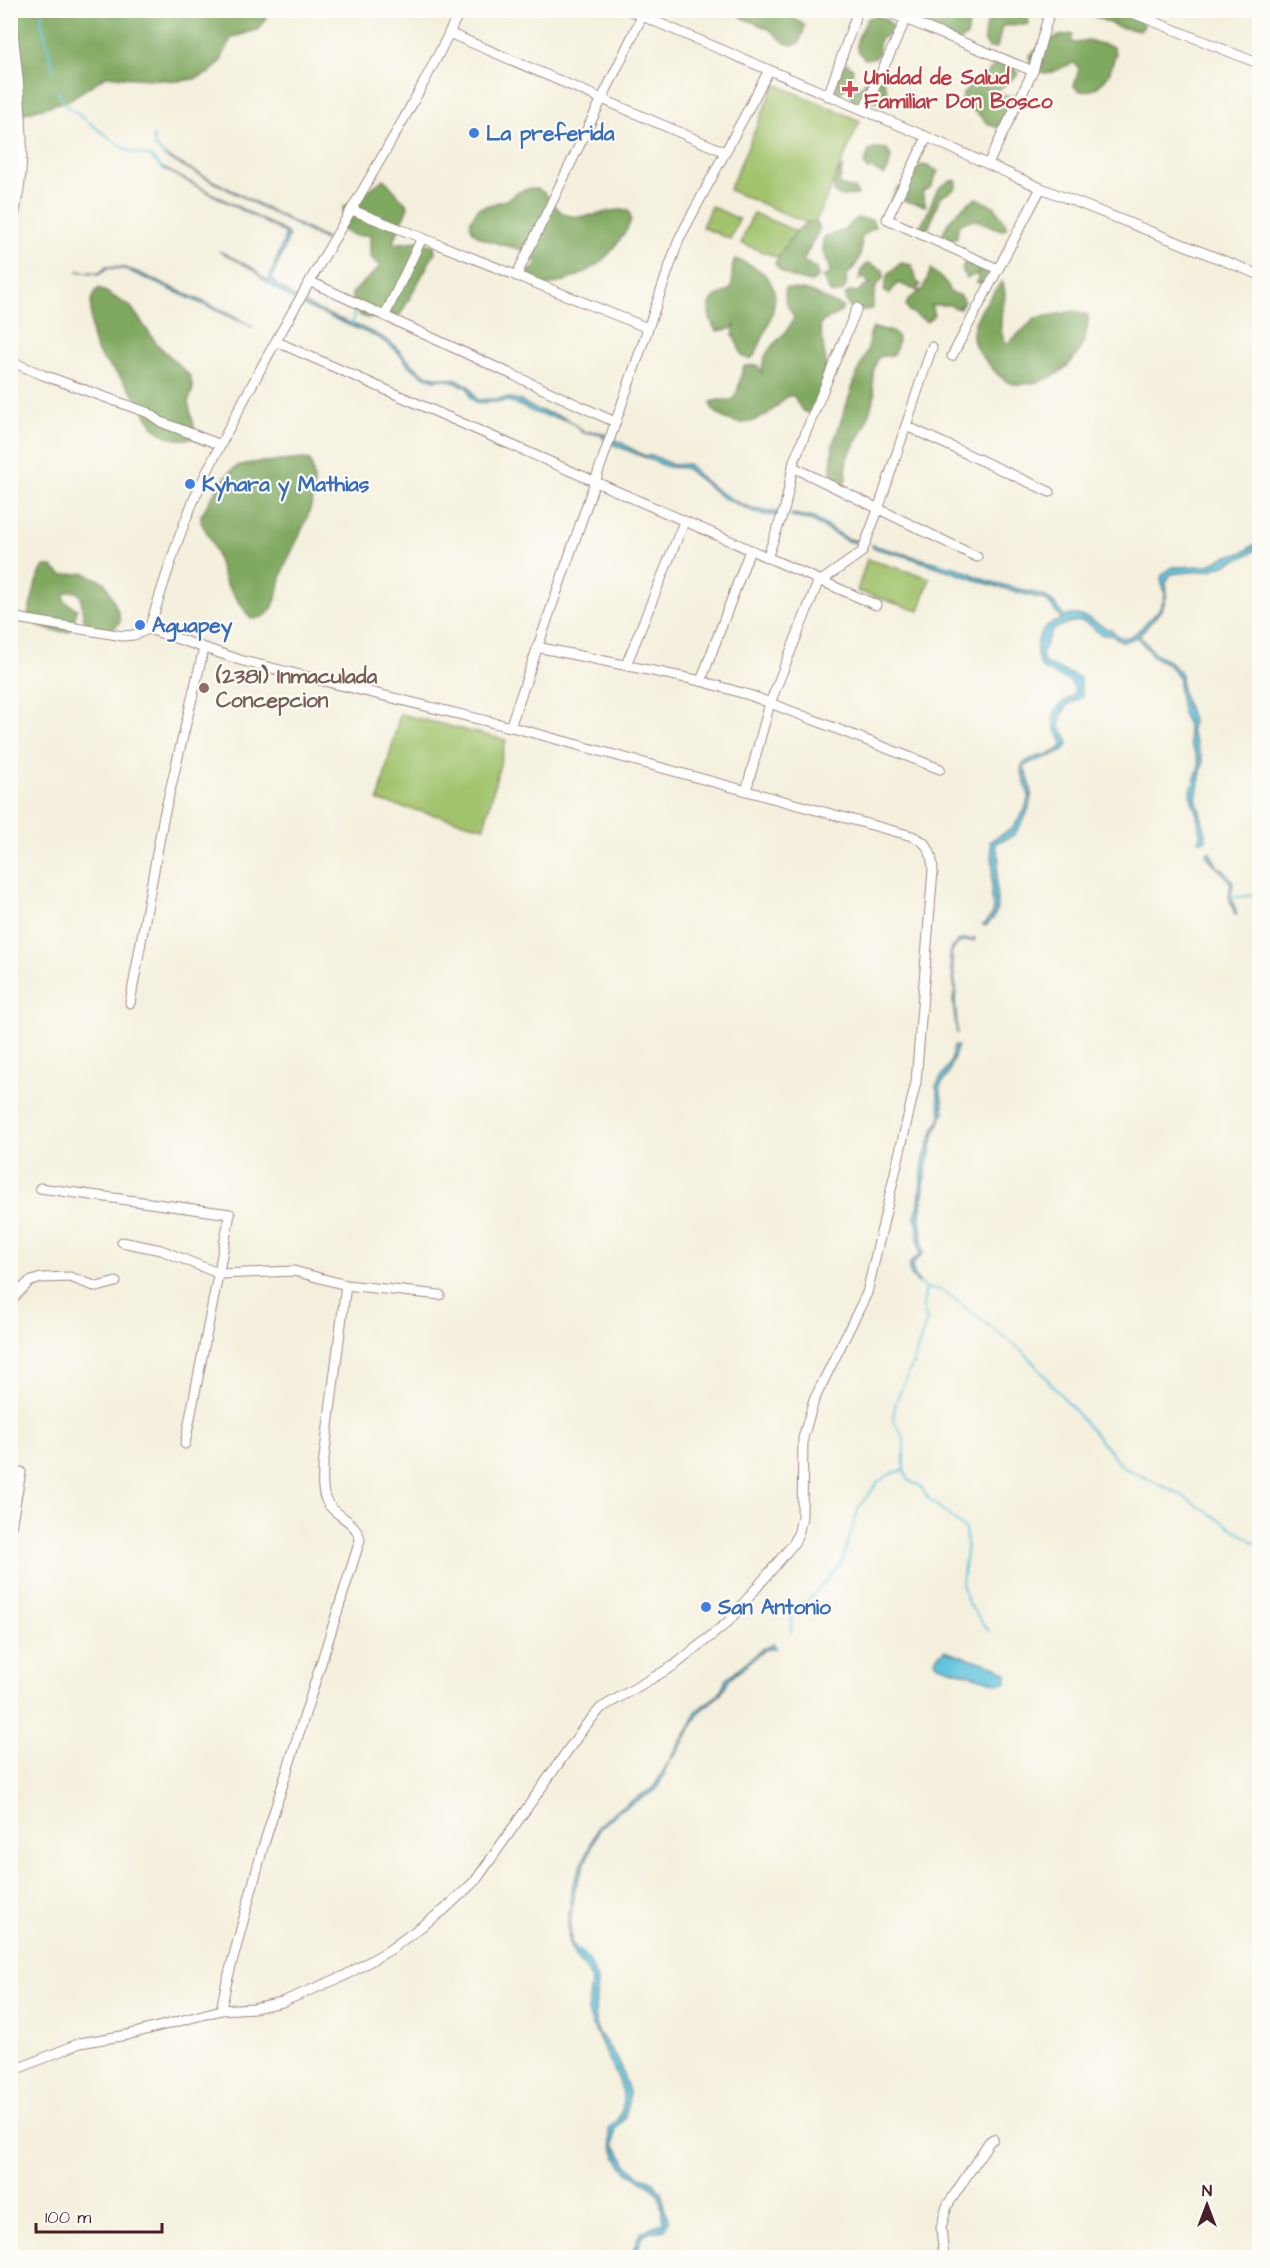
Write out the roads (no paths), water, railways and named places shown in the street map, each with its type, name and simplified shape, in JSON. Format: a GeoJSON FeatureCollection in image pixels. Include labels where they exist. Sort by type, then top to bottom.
{"type":"FeatureCollection","features":[{"type":"Feature","properties":{"kind":"street"},"geometry":{"type":"LineString","coordinates":[[10,10],[22,148],[18,207],[11,225]]}},
{"type":"Feature","properties":{"kind":"street"},"geometry":{"type":"LineString","coordinates":[[149,629],[200,487],[221,445],[429,75],[460,10]]}},
{"type":"Feature","properties":{"kind":"street"},"geometry":{"type":"LineString","coordinates":[[628,10],[644,14],[768,72],[864,110],[1041,188],[1260,275]]}},
{"type":"Feature","properties":{"kind":"street"},"geometry":{"type":"LineString","coordinates":[[828,96],[858,10]]}},
{"type":"Feature","properties":{"kind":"street"},"geometry":{"type":"LineString","coordinates":[[883,10],[905,21],[1033,71]]}},
{"type":"Feature","properties":{"kind":"street"},"geometry":{"type":"LineString","coordinates":[[988,164],[1033,71],[1050,10]]}},
{"type":"Feature","properties":{"kind":"street"},"geometry":{"type":"LineString","coordinates":[[1131,12],[1260,64]]}},
{"type":"Feature","properties":{"kind":"street"},"geometry":{"type":"LineString","coordinates":[[516,276],[644,14]]}},
{"type":"Feature","properties":{"kind":"street"},"geometry":{"type":"LineString","coordinates":[[864,110],[905,21]]}},
{"type":"Feature","properties":{"kind":"street"},"geometry":{"type":"LineString","coordinates":[[449,33],[725,152]]}},
{"type":"Feature","properties":{"kind":"street"},"geometry":{"type":"LineString","coordinates":[[510,727],[679,239],[768,72]]}},
{"type":"Feature","properties":{"kind":"street"},"geometry":{"type":"LineString","coordinates":[[927,137],[887,219],[998,270]]}},
{"type":"Feature","properties":{"kind":"street"},"geometry":{"type":"LineString","coordinates":[[952,356],[1041,188]]}},
{"type":"Feature","properties":{"kind":"street"},"geometry":{"type":"LineString","coordinates":[[352,210],[648,328]]}},
{"type":"Feature","properties":{"kind":"street"},"geometry":{"type":"LineString","coordinates":[[385,315],[422,238]]}},
{"type":"Feature","properties":{"kind":"street"},"geometry":{"type":"LineString","coordinates":[[311,282],[615,422]]}},
{"type":"Feature","properties":{"kind":"street"},"geometry":{"type":"LineString","coordinates":[[767,558],[791,486],[793,466],[858,308]]}},
{"type":"Feature","properties":{"kind":"street"},"geometry":{"type":"LineString","coordinates":[[277,342],[876,605]]}},
{"type":"Feature","properties":{"kind":"street"},"geometry":{"type":"LineString","coordinates":[[746,791],[770,703],[820,581],[862,552],[932,347]]}},
{"type":"Feature","properties":{"kind":"street"},"geometry":{"type":"LineString","coordinates":[[10,361],[149,413],[161,422],[221,445]]}},
{"type":"Feature","properties":{"kind":"street"},"geometry":{"type":"LineString","coordinates":[[906,426],[1050,492]]}},
{"type":"Feature","properties":{"kind":"street"},"geometry":{"type":"LineString","coordinates":[[793,466],[977,557]]}},
{"type":"Feature","properties":{"kind":"street"},"geometry":{"type":"LineString","coordinates":[[626,665],[684,522]]}},
{"type":"Feature","properties":{"kind":"street"},"geometry":{"type":"LineString","coordinates":[[701,681],[750,550]]}},
{"type":"Feature","properties":{"kind":"street"},"geometry":{"type":"LineString","coordinates":[[10,617],[123,636],[134,635],[149,629],[243,661],[510,727],[920,838],[927,844],[933,870],[916,1082],[867,1293],[814,1400],[803,1438],[802,1516],[794,1543],[728,1622],[675,1665],[602,1708],[585,1726],[476,1880],[444,1910],[388,1950],[344,1976],[282,2002],[254,2008],[221,2010],[127,2035],[80,2043],[10,2072]]}},
{"type":"Feature","properties":{"kind":"street"},"geometry":{"type":"LineString","coordinates":[[537,647],[701,681],[770,703],[940,769]]}},
{"type":"Feature","properties":{"kind":"street"},"geometry":{"type":"LineString","coordinates":[[130,1003],[163,820],[204,648]]}},
{"type":"Feature","properties":{"kind":"street"},"geometry":{"type":"LineString","coordinates":[[40,1188],[230,1214],[185,1444]]}},
{"type":"Feature","properties":{"kind":"street"},"geometry":{"type":"LineString","coordinates":[[122,1242],[161,1250],[220,1274],[294,1270],[346,1285],[440,1295]]}},
{"type":"Feature","properties":{"kind":"street"},"geometry":{"type":"LineString","coordinates":[[10,1301],[29,1282],[41,1278],[70,1278],[97,1287],[116,1282]]}},
{"type":"Feature","properties":{"kind":"street"},"geometry":{"type":"LineString","coordinates":[[221,2010],[263,1847],[360,1540],[358,1531],[325,1499],[323,1483],[323,1466],[346,1285]]}},
{"type":"Feature","properties":{"kind":"street"},"geometry":{"type":"LineString","coordinates":[[10,1532],[21,1472]]}},
{"type":"Feature","properties":{"kind":"street"},"geometry":{"type":"LineString","coordinates":[[944,2258],[941,2228],[947,2206],[993,2139]]}},
{"type":"Feature","properties":{"kind":"water"},"geometry":{"type":"Polygon","coordinates":[[[165,156],[326,239],[325,240],[165,156]]]}},
{"type":"Feature","properties":{"kind":"water"},"geometry":{"type":"Polygon","coordinates":[[[161,167],[286,232],[289,236],[272,279],[296,298],[294,301],[261,278],[255,270],[263,278],[269,280],[285,233],[161,167]]]}},
{"type":"Feature","properties":{"kind":"water"},"geometry":{"type":"Polygon","coordinates":[[[106,267],[125,268],[137,272],[226,312],[253,327],[125,269],[107,268],[100,274],[77,271],[100,273],[106,267]]]}},
{"type":"Feature","properties":{"kind":"water"},"geometry":{"type":"Polygon","coordinates":[[[305,303],[385,339],[423,373],[460,381],[471,390],[477,400],[510,398],[519,400],[535,409],[566,418],[575,425],[566,420],[538,414],[509,401],[477,403],[471,398],[468,388],[446,379],[435,380],[425,377],[409,366],[397,351],[379,338],[304,306],[305,303]]]}},
{"type":"Feature","properties":{"kind":"water"},"geometry":{"type":"Polygon","coordinates":[[[575,425],[584,432],[597,432],[606,435],[604,439],[597,433],[583,433],[575,425]]]}},
{"type":"Feature","properties":{"kind":"water"},"geometry":{"type":"Polygon","coordinates":[[[614,439],[645,456],[654,456],[673,465],[688,464],[706,482],[728,497],[753,508],[778,512],[777,516],[759,514],[722,497],[685,468],[668,467],[612,444],[614,439]]]}},
{"type":"Feature","properties":{"kind":"water"},"geometry":{"type":"Polygon","coordinates":[[[792,514],[813,518],[848,539],[860,541],[859,543],[847,541],[810,520],[791,517],[792,514]]]}},
{"type":"Feature","properties":{"kind":"water"},"geometry":{"type":"Polygon","coordinates":[[[1259,541],[1259,548],[1246,556],[1211,570],[1171,574],[1166,582],[1166,599],[1160,612],[1139,635],[1155,654],[1169,661],[1181,674],[1182,691],[1192,720],[1191,732],[1203,761],[1196,798],[1206,840],[1199,841],[1197,815],[1190,794],[1199,766],[1197,756],[1190,744],[1187,722],[1183,716],[1179,678],[1169,665],[1153,656],[1137,637],[1123,642],[1113,636],[1100,634],[1089,624],[1081,621],[1067,623],[1052,630],[1042,652],[1044,663],[1080,678],[1082,697],[1067,705],[1060,718],[1060,728],[1067,738],[1068,745],[1064,750],[1025,766],[1031,790],[1030,804],[1015,834],[995,844],[999,857],[996,884],[997,909],[994,917],[986,926],[983,925],[992,915],[993,905],[991,898],[993,863],[990,841],[1012,829],[1025,810],[1029,796],[1021,769],[1023,764],[1032,758],[1058,750],[1062,746],[1055,727],[1055,712],[1073,696],[1075,690],[1070,681],[1043,669],[1038,659],[1037,643],[1045,628],[1062,619],[1046,600],[873,548],[872,545],[960,569],[988,581],[1045,596],[1054,603],[1064,617],[1083,616],[1112,630],[1118,636],[1126,637],[1140,629],[1162,605],[1165,596],[1161,580],[1163,574],[1173,567],[1207,566],[1224,557],[1244,552],[1259,541]]]}},
{"type":"Feature","properties":{"kind":"water"},"geometry":{"type":"Polygon","coordinates":[[[1209,851],[1218,867],[1223,869],[1233,882],[1231,896],[1237,914],[1235,915],[1229,897],[1231,883],[1206,855],[1209,851]]]}},
{"type":"Feature","properties":{"kind":"water"},"geometry":{"type":"Polygon","coordinates":[[[975,937],[974,941],[963,941],[955,946],[951,953],[956,990],[957,1034],[953,1000],[955,990],[950,957],[951,950],[957,941],[973,940],[975,937]]]}},
{"type":"Feature","properties":{"kind":"water"},"geometry":{"type":"Polygon","coordinates":[[[954,1046],[958,1046],[948,1075],[940,1086],[944,1113],[937,1127],[931,1145],[931,1155],[927,1162],[920,1216],[923,1253],[912,1265],[920,1284],[914,1279],[909,1268],[911,1261],[919,1256],[920,1252],[915,1216],[919,1205],[923,1162],[941,1114],[936,1086],[951,1061],[954,1046]]]}},
{"type":"Feature","properties":{"kind":"water"},"geometry":{"type":"Polygon","coordinates":[[[774,1644],[776,1648],[764,1650],[729,1680],[720,1695],[700,1711],[677,1753],[670,1760],[692,1723],[696,1711],[719,1694],[726,1679],[762,1649],[774,1644]]]}},
{"type":"Feature","properties":{"kind":"water"},"geometry":{"type":"Polygon","coordinates":[[[944,1650],[997,1667],[1007,1674],[1005,1683],[997,1683],[938,1665],[935,1661],[937,1656],[944,1650]]]}},
{"type":"Feature","properties":{"kind":"water"},"geometry":{"type":"Polygon","coordinates":[[[669,1762],[655,1791],[620,1810],[599,1829],[575,1888],[570,1923],[571,1943],[589,1960],[597,1980],[595,2011],[597,2030],[618,2060],[629,2092],[628,2107],[624,2119],[615,2131],[614,2145],[638,2175],[650,2179],[662,2192],[667,2214],[668,2221],[665,2229],[651,2231],[641,2237],[637,2257],[631,2257],[640,2234],[663,2223],[661,2204],[656,2191],[626,2170],[618,2160],[613,2148],[609,2128],[617,2122],[623,2107],[623,2093],[592,2024],[588,2011],[591,1982],[588,1972],[576,1958],[569,1944],[568,1923],[572,1887],[598,1827],[616,1810],[653,1788],[669,1762]]]}},
{"type":"Feature","properties":{"kind":"waterway"},"geometry":{"type":"LineString","coordinates":[[43,10],[41,21],[54,71]]}},
{"type":"Feature","properties":{"kind":"waterway"},"geometry":{"type":"LineString","coordinates":[[57,91],[67,106],[122,147],[134,153],[150,156],[163,169]]}},
{"type":"Feature","properties":{"kind":"waterway"},"geometry":{"type":"LineString","coordinates":[[153,136],[155,146],[165,156]]}},
{"type":"Feature","properties":{"kind":"waterway"},"geometry":{"type":"LineString","coordinates":[[352,325],[355,308]]}},
{"type":"Feature","properties":{"kind":"waterway"},"geometry":{"type":"LineString","coordinates":[[722,493],[735,501]]}},
{"type":"Feature","properties":{"kind":"waterway"},"geometry":{"type":"LineString","coordinates":[[1231,898],[1253,895],[1260,899]]}},
{"type":"Feature","properties":{"kind":"waterway"},"geometry":{"type":"LineString","coordinates":[[919,1283],[926,1288],[923,1306],[927,1320],[913,1363],[896,1401],[893,1419],[904,1438],[904,1470],[909,1481],[920,1486],[929,1499],[965,1529],[967,1543],[962,1583],[968,1603],[989,1631]]}},
{"type":"Feature","properties":{"kind":"waterway"},"geometry":{"type":"LineString","coordinates":[[926,1288],[942,1290],[1024,1352],[1123,1467],[1181,1495],[1260,1546]]}},
{"type":"Feature","properties":{"kind":"waterway"},"geometry":{"type":"LineString","coordinates":[[791,1632],[791,1619],[841,1564],[859,1507],[878,1482],[892,1473],[904,1470]]}},
{"type":"Feature","properties":{"kind":"place","name":"Unidad de Salud Familiar Don Bosco"},"geometry":{"type":"Point","coordinates":[850,89]}},
{"type":"Feature","properties":{"kind":"place","name":"La preferida"},"geometry":{"type":"Point","coordinates":[474,133]}},
{"type":"Feature","properties":{"kind":"place","name":"Kyhara y Mathias"},"geometry":{"type":"Point","coordinates":[190,484]}},
{"type":"Feature","properties":{"kind":"place","name":"Aguapey"},"geometry":{"type":"Point","coordinates":[140,625]}},
{"type":"Feature","properties":{"kind":"place","name":"(2381) Inmaculada Concepcion"},"geometry":{"type":"Point","coordinates":[204,688]}},
{"type":"Feature","properties":{"kind":"place","name":"San Antonio"},"geometry":{"type":"Point","coordinates":[706,1607]}}]}
